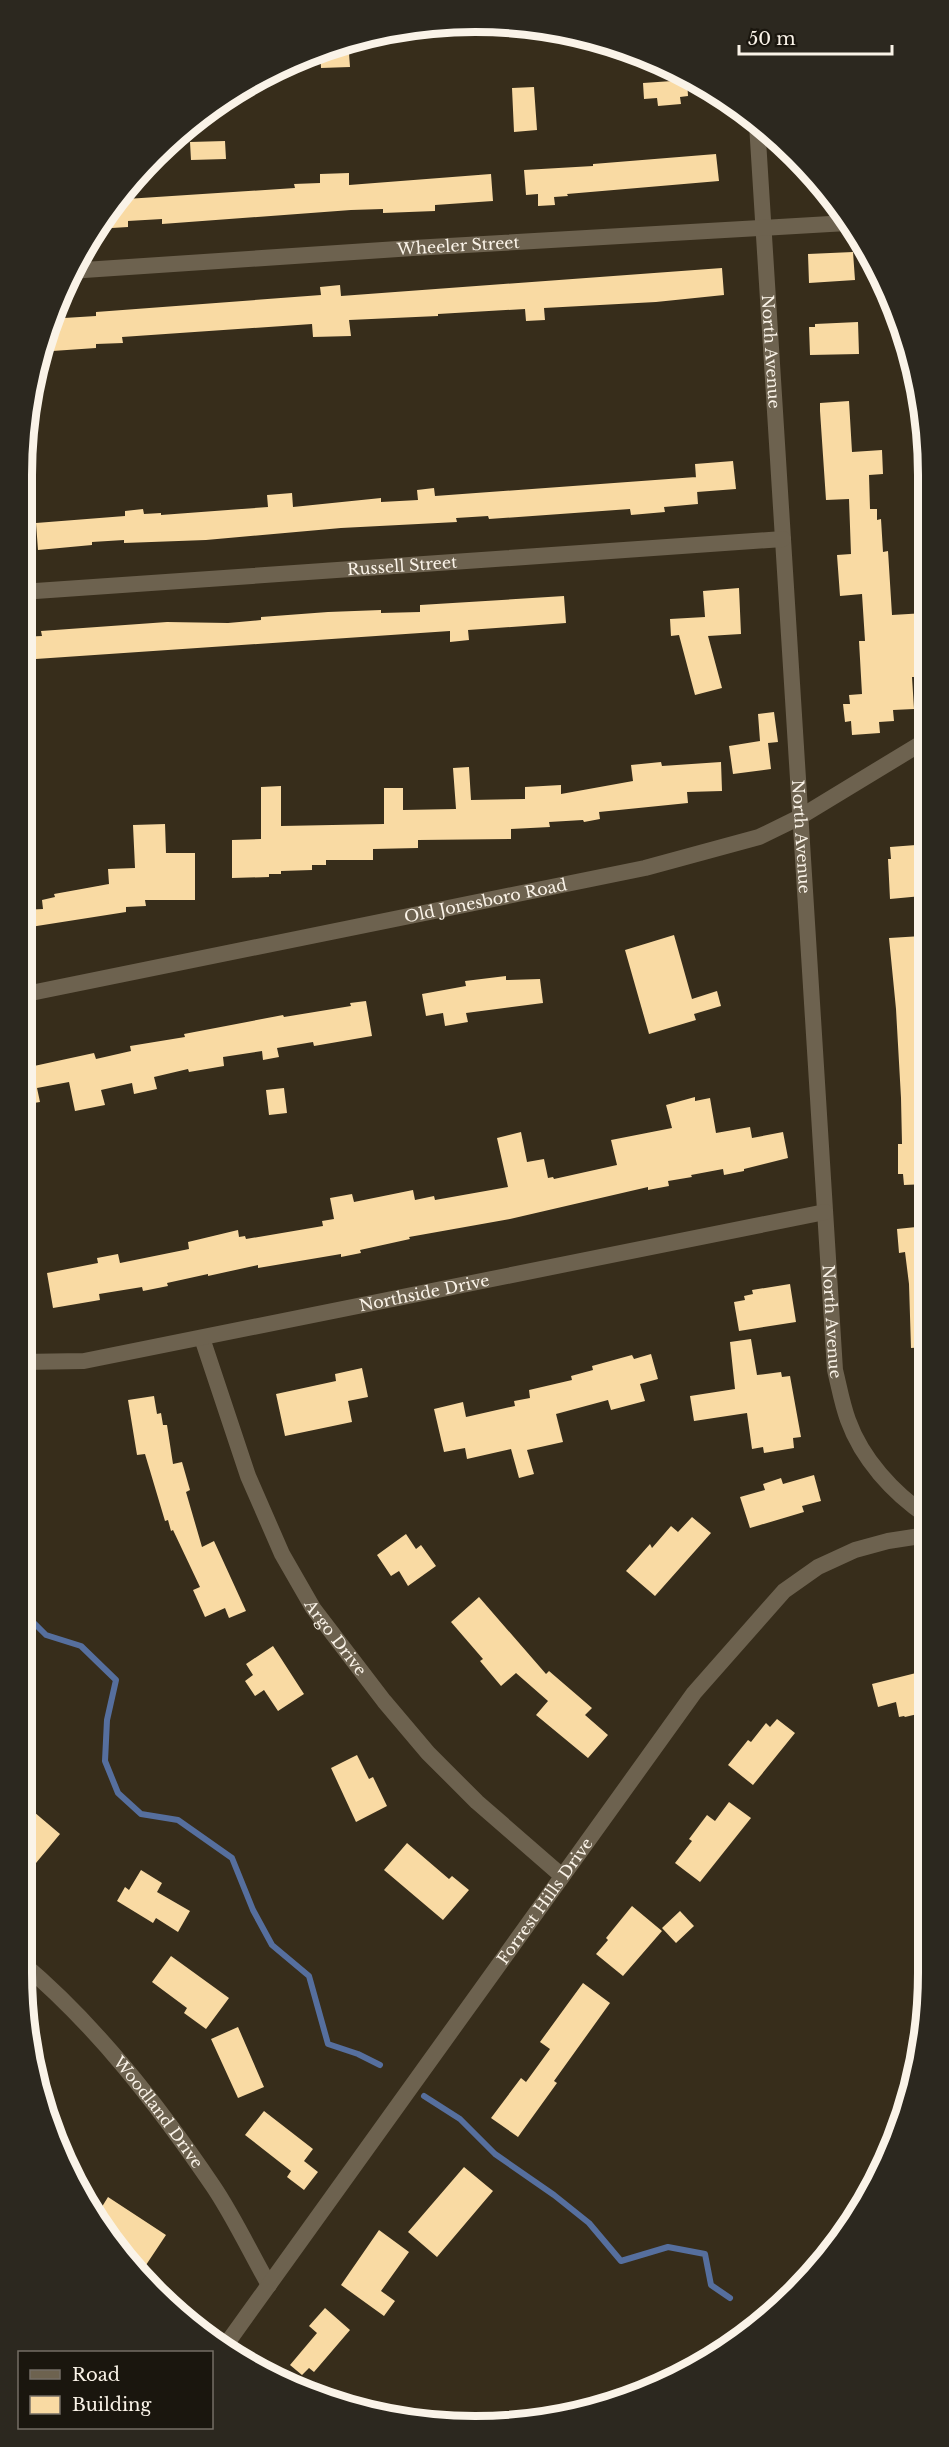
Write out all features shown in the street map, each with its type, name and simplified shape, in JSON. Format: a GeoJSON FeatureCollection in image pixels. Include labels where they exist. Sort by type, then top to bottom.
{"type":"FeatureCollection","features":[{"type":"Feature","properties":{"kind":"street","name":"North Avenue"},"geometry":{"type":"LineString","coordinates":[[758,134],[835,1370],[848,1421],[866,1455],[887,1483],[918,1510]]}},
{"type":"Feature","properties":{"kind":"street","name":"Wheeler Street"},"geometry":{"type":"LineString","coordinates":[[81,271],[413,248],[840,223]]}},
{"type":"Feature","properties":{"kind":"street","name":"Russell Street"},"geometry":{"type":"LineString","coordinates":[[32,591],[783,539]]}},
{"type":"Feature","properties":{"kind":"street","name":"Old Jonesboro Road"},"geometry":{"type":"LineString","coordinates":[[32,993],[645,868],[759,837],[800,818],[918,745]]}},
{"type":"Feature","properties":{"kind":"street","name":"Northside Drive"},"geometry":{"type":"LineString","coordinates":[[32,1362],[84,1361],[825,1212]]}},
{"type":"Feature","properties":{"kind":"street","name":"Argo Drive"},"geometry":{"type":"LineString","coordinates":[[202,1338],[248,1476],[282,1554],[314,1608],[384,1701],[428,1753],[477,1802],[562,1876]]}},
{"type":"Feature","properties":{"kind":"street","name":"Forrest Hills Drive"},"geometry":{"type":"LineString","coordinates":[[228,2341],[694,1693],[784,1591],[818,1567],[855,1550],[888,1541],[918,1536]]}},
{"type":"Feature","properties":{"kind":"street","name":"Woodland Drive"},"geometry":{"type":"LineString","coordinates":[[32,1971],[50,1986],[138,2082],[214,2188],[269,2285]]}},
{"type":"Feature","properties":{"kind":"building"},"geometry":{"type":"Polygon","coordinates":[[[349,50],[350,67],[321,68],[321,59],[349,50]]]}},
{"type":"Feature","properties":{"kind":"building"},"geometry":{"type":"Polygon","coordinates":[[[677,81],[687,86],[688,96],[680,97],[681,104],[658,106],[657,98],[644,99],[643,83],[677,81]]]}},
{"type":"Feature","properties":{"kind":"building"},"geometry":{"type":"Polygon","coordinates":[[[534,87],[537,130],[514,132],[512,88],[534,87]]]}},
{"type":"Feature","properties":{"kind":"building"},"geometry":{"type":"Polygon","coordinates":[[[225,141],[226,159],[191,160],[190,142],[225,141]]]}},
{"type":"Feature","properties":{"kind":"building"},"geometry":{"type":"Polygon","coordinates":[[[716,154],[719,181],[567,194],[568,196],[554,197],[555,205],[538,206],[538,194],[526,195],[524,170],[716,154]]]}},
{"type":"Feature","properties":{"kind":"building"},"geometry":{"type":"Polygon","coordinates":[[[349,173],[349,185],[491,174],[493,201],[435,205],[435,211],[383,213],[383,209],[351,210],[162,224],[162,219],[128,221],[128,227],[106,228],[128,199],[295,188],[294,184],[320,183],[320,174],[349,173]]]}},
{"type":"Feature","properties":{"kind":"building"},"geometry":{"type":"Polygon","coordinates":[[[853,252],[855,280],[809,283],[808,254],[853,252]]]}},
{"type":"Feature","properties":{"kind":"building"},"geometry":{"type":"Polygon","coordinates":[[[722,268],[724,295],[656,302],[544,308],[545,320],[526,321],[525,309],[438,314],[438,316],[349,320],[351,336],[313,337],[312,324],[122,337],[123,343],[96,344],[96,348],[50,351],[63,309],[64,318],[96,316],[96,312],[321,295],[320,287],[340,285],[341,296],[722,268]]]}},
{"type":"Feature","properties":{"kind":"building"},"geometry":{"type":"Polygon","coordinates":[[[858,322],[859,354],[810,355],[809,327],[815,327],[815,324],[858,322]]]}},
{"type":"Feature","properties":{"kind":"building"},"geometry":{"type":"Polygon","coordinates":[[[849,401],[852,452],[882,450],[883,474],[869,475],[870,509],[877,509],[877,520],[881,519],[883,552],[888,551],[892,615],[918,613],[918,677],[912,677],[914,709],[893,710],[894,721],[879,722],[880,733],[852,735],[851,721],[845,722],[843,704],[850,704],[849,695],[862,694],[859,641],[865,641],[862,594],[840,596],[837,555],[851,554],[849,499],[826,500],[820,403],[849,401]]]}},
{"type":"Feature","properties":{"kind":"building"},"geometry":{"type":"Polygon","coordinates":[[[733,461],[736,489],[697,492],[695,464],[733,461]]]}},
{"type":"Feature","properties":{"kind":"building"},"geometry":{"type":"Polygon","coordinates":[[[696,477],[698,504],[664,507],[665,512],[631,515],[630,509],[489,519],[488,516],[456,518],[457,522],[341,528],[206,540],[92,542],[92,545],[38,550],[36,523],[125,516],[125,511],[143,509],[144,514],[161,513],[161,515],[268,507],[267,495],[292,493],[293,507],[381,498],[381,502],[418,500],[417,490],[434,488],[435,496],[696,477]]]}},
{"type":"Feature","properties":{"kind":"building"},"geometry":{"type":"Polygon","coordinates":[[[739,588],[741,634],[708,636],[722,688],[695,695],[679,635],[671,636],[670,619],[705,617],[703,591],[739,588]]]}},
{"type":"Feature","properties":{"kind":"building"},"geometry":{"type":"Polygon","coordinates":[[[564,596],[566,623],[468,630],[469,640],[450,642],[450,631],[32,659],[32,636],[42,636],[41,631],[167,622],[228,623],[261,620],[261,617],[328,612],[381,610],[381,613],[420,612],[420,605],[564,596]]]}},
{"type":"Feature","properties":{"kind":"building"},"geometry":{"type":"Polygon","coordinates":[[[774,712],[778,742],[768,743],[771,769],[733,774],[729,746],[760,741],[758,714],[774,712]]]}},
{"type":"Feature","properties":{"kind":"building"},"geometry":{"type":"Polygon","coordinates":[[[661,762],[662,766],[721,762],[722,791],[687,792],[688,803],[599,812],[600,819],[584,822],[583,820],[549,822],[550,827],[511,829],[511,839],[418,840],[418,848],[373,849],[373,860],[326,860],[326,865],[312,865],[312,870],[281,871],[281,874],[269,874],[269,877],[232,878],[232,840],[261,839],[261,787],[281,786],[281,826],[384,824],[384,788],[403,788],[403,810],[456,809],[453,768],[469,767],[471,800],[525,799],[525,787],[561,785],[561,794],[633,781],[631,765],[661,762]]]}},
{"type":"Feature","properties":{"kind":"building"},"geometry":{"type":"Polygon","coordinates":[[[165,824],[166,853],[195,853],[195,900],[145,900],[146,906],[126,907],[126,912],[32,927],[32,910],[43,909],[42,900],[55,897],[54,894],[109,884],[108,869],[135,868],[133,825],[165,824]]]}},
{"type":"Feature","properties":{"kind":"building"},"geometry":{"type":"Polygon","coordinates":[[[916,845],[918,896],[890,899],[888,859],[891,859],[890,847],[916,845]]]}},
{"type":"Feature","properties":{"kind":"building"},"geometry":{"type":"Polygon","coordinates":[[[674,935],[692,999],[717,991],[721,1006],[694,1014],[696,1020],[649,1034],[625,950],[674,935]]]}},
{"type":"Feature","properties":{"kind":"building"},"geometry":{"type":"Polygon","coordinates":[[[918,936],[918,1184],[904,1185],[903,1174],[898,1174],[898,1144],[902,1144],[901,1098],[889,938],[918,936]]]}},
{"type":"Feature","properties":{"kind":"building"},"geometry":{"type":"Polygon","coordinates":[[[506,976],[506,980],[540,979],[543,1003],[466,1013],[468,1022],[445,1026],[443,1013],[426,1016],[422,994],[466,986],[465,981],[506,976]]]}},
{"type":"Feature","properties":{"kind":"building"},"geometry":{"type":"Polygon","coordinates":[[[366,1001],[372,1036],[314,1046],[313,1042],[277,1048],[279,1057],[263,1060],[262,1051],[223,1057],[224,1066],[189,1072],[188,1069],[154,1077],[157,1089],[134,1094],[132,1083],[101,1090],[105,1105],[75,1111],[69,1082],[37,1088],[40,1102],[32,1103],[32,1055],[34,1066],[94,1053],[96,1059],[131,1051],[130,1046],[185,1037],[184,1034],[283,1015],[284,1017],[351,1006],[350,1003],[366,1001]]]}},
{"type":"Feature","properties":{"kind":"building"},"geometry":{"type":"Polygon","coordinates":[[[284,1088],[287,1113],[269,1115],[266,1090],[284,1088]]]}},
{"type":"Feature","properties":{"kind":"building"},"geometry":{"type":"Polygon","coordinates":[[[695,1097],[695,1101],[710,1098],[716,1133],[750,1127],[752,1138],[783,1132],[788,1158],[744,1169],[744,1171],[724,1175],[723,1169],[691,1175],[692,1177],[668,1181],[669,1186],[648,1190],[648,1187],[510,1219],[409,1237],[410,1239],[360,1250],[361,1253],[341,1257],[341,1254],[258,1268],[258,1265],[167,1283],[168,1286],[143,1291],[142,1287],[99,1294],[100,1300],[53,1308],[47,1273],[98,1263],[97,1258],[118,1254],[120,1263],[189,1249],[188,1242],[238,1230],[239,1237],[245,1236],[246,1239],[323,1226],[322,1221],[334,1219],[330,1198],[352,1194],[354,1202],[413,1190],[415,1200],[434,1196],[435,1200],[508,1187],[497,1138],[521,1132],[527,1162],[544,1159],[548,1178],[553,1177],[554,1179],[617,1165],[611,1140],[672,1128],[666,1105],[695,1097]]]}},
{"type":"Feature","properties":{"kind":"building"},"geometry":{"type":"Polygon","coordinates":[[[918,1227],[918,1348],[911,1348],[909,1284],[905,1252],[899,1253],[897,1229],[918,1227]]]}},
{"type":"Feature","properties":{"kind":"building"},"geometry":{"type":"Polygon","coordinates":[[[790,1284],[796,1322],[739,1331],[734,1302],[745,1300],[744,1296],[753,1294],[752,1290],[790,1284]]]}},
{"type":"Feature","properties":{"kind":"building"},"geometry":{"type":"Polygon","coordinates":[[[751,1339],[757,1375],[781,1372],[782,1377],[790,1376],[801,1437],[793,1438],[794,1448],[764,1453],[763,1447],[752,1449],[747,1413],[694,1421],[690,1396],[735,1389],[730,1342],[751,1339]]]}},
{"type":"Feature","properties":{"kind":"building"},"geometry":{"type":"Polygon","coordinates":[[[651,1354],[658,1379],[640,1384],[645,1401],[611,1410],[608,1400],[556,1414],[563,1442],[527,1450],[534,1474],[519,1478],[511,1449],[467,1459],[465,1448],[444,1452],[434,1409],[463,1402],[466,1417],[515,1406],[514,1401],[530,1398],[529,1390],[572,1380],[571,1376],[593,1370],[592,1366],[632,1355],[634,1359],[651,1354]]]}},
{"type":"Feature","properties":{"kind":"building"},"geometry":{"type":"Polygon","coordinates":[[[362,1368],[368,1397],[348,1401],[352,1422],[285,1436],[276,1394],[336,1381],[335,1374],[362,1368]]]}},
{"type":"Feature","properties":{"kind":"building"},"geometry":{"type":"Polygon","coordinates":[[[154,1396],[157,1414],[161,1413],[163,1425],[167,1425],[173,1464],[182,1462],[190,1490],[186,1492],[202,1547],[214,1541],[246,1611],[229,1618],[225,1608],[205,1617],[193,1590],[200,1587],[173,1530],[171,1531],[168,1520],[165,1521],[145,1454],[137,1455],[128,1400],[154,1396]]]}},
{"type":"Feature","properties":{"kind":"building"},"geometry":{"type":"Polygon","coordinates":[[[814,1475],[821,1501],[802,1506],[804,1512],[750,1528],[740,1497],[765,1490],[763,1484],[781,1478],[783,1484],[814,1475]]]}},
{"type":"Feature","properties":{"kind":"building"},"geometry":{"type":"Polygon","coordinates":[[[692,1517],[711,1533],[655,1596],[626,1571],[650,1544],[652,1548],[671,1526],[678,1532],[692,1517]]]}},
{"type":"Feature","properties":{"kind":"building"},"geometry":{"type":"Polygon","coordinates":[[[406,1534],[416,1549],[421,1545],[436,1566],[408,1586],[399,1571],[391,1576],[377,1555],[406,1534]]]}},
{"type":"Feature","properties":{"kind":"building"},"geometry":{"type":"Polygon","coordinates":[[[479,1597],[546,1674],[549,1671],[592,1708],[585,1715],[608,1735],[588,1758],[536,1715],[548,1701],[516,1673],[501,1686],[480,1661],[483,1659],[451,1622],[479,1597]]]}},
{"type":"Feature","properties":{"kind":"building"},"geometry":{"type":"Polygon","coordinates":[[[273,1646],[304,1694],[278,1711],[264,1690],[255,1696],[245,1681],[253,1675],[246,1664],[273,1646]]]}},
{"type":"Feature","properties":{"kind":"building"},"geometry":{"type":"Polygon","coordinates":[[[916,1673],[918,1714],[899,1717],[896,1702],[878,1707],[872,1684],[916,1673]]]}},
{"type":"Feature","properties":{"kind":"building"},"geometry":{"type":"Polygon","coordinates":[[[777,1719],[795,1733],[753,1785],[728,1765],[748,1740],[751,1742],[766,1723],[770,1727],[777,1719]]]}},
{"type":"Feature","properties":{"kind":"building"},"geometry":{"type":"Polygon","coordinates":[[[357,1755],[369,1779],[373,1777],[387,1806],[356,1822],[331,1768],[357,1755]]]}},
{"type":"Feature","properties":{"kind":"building"},"geometry":{"type":"Polygon","coordinates":[[[729,1802],[751,1818],[700,1882],[675,1863],[692,1841],[689,1839],[707,1815],[715,1821],[729,1802]]]}},
{"type":"Feature","properties":{"kind":"building"},"geometry":{"type":"Polygon","coordinates":[[[32,1810],[60,1834],[36,1863],[32,1860],[32,1810]]]}},
{"type":"Feature","properties":{"kind":"building"},"geometry":{"type":"Polygon","coordinates":[[[407,1843],[449,1879],[452,1876],[469,1890],[443,1920],[384,1870],[407,1843]]]}},
{"type":"Feature","properties":{"kind":"building"},"geometry":{"type":"Polygon","coordinates":[[[141,1870],[162,1883],[157,1892],[190,1911],[178,1932],[156,1918],[153,1923],[117,1901],[125,1887],[129,1890],[141,1870]]]}},
{"type":"Feature","properties":{"kind":"building"},"geometry":{"type":"Polygon","coordinates":[[[632,1906],[662,1931],[623,1976],[596,1954],[632,1906]]]}},
{"type":"Feature","properties":{"kind":"building"},"geometry":{"type":"Polygon","coordinates":[[[680,1911],[694,1926],[676,1943],[662,1928],[680,1911]]]}},
{"type":"Feature","properties":{"kind":"building"},"geometry":{"type":"Polygon","coordinates":[[[171,1956],[229,1998],[206,2029],[184,2013],[187,2008],[152,1982],[171,1956]]]}},
{"type":"Feature","properties":{"kind":"building"},"geometry":{"type":"Polygon","coordinates":[[[583,1983],[610,2003],[554,2081],[557,2083],[518,2137],[491,2118],[521,2078],[526,2082],[550,2049],[540,2042],[583,1983]]]}},
{"type":"Feature","properties":{"kind":"building"},"geometry":{"type":"Polygon","coordinates":[[[238,2027],[264,2087],[238,2098],[211,2039],[238,2027]]]}},
{"type":"Feature","properties":{"kind":"building"},"geometry":{"type":"Polygon","coordinates":[[[264,2111],[313,2149],[304,2161],[318,2172],[304,2190],[287,2177],[291,2171],[245,2135],[264,2111]]]}},
{"type":"Feature","properties":{"kind":"building"},"geometry":{"type":"Polygon","coordinates":[[[464,2167],[493,2191],[437,2257],[408,2232],[464,2167]]]}},
{"type":"Feature","properties":{"kind":"building"},"geometry":{"type":"Polygon","coordinates":[[[108,2197],[166,2235],[146,2265],[136,2259],[100,2209],[108,2197]]]}},
{"type":"Feature","properties":{"kind":"building"},"geometry":{"type":"Polygon","coordinates":[[[379,2230],[409,2252],[381,2291],[395,2301],[384,2316],[341,2285],[379,2230]]]}},
{"type":"Feature","properties":{"kind":"building"},"geometry":{"type":"Polygon","coordinates":[[[325,2308],[350,2330],[314,2372],[309,2368],[302,2375],[290,2365],[317,2333],[309,2326],[325,2308]]]}},
{"type":"Feature","properties":{"kind":"waterway"},"geometry":{"type":"LineString","coordinates":[[32,1621],[46,1635],[81,1646],[116,1680],[107,1720],[105,1761],[118,1793],[141,1814],[178,1820],[232,1858],[253,1910],[272,1945],[309,1976],[328,2044],[358,2054],[380,2065]]}},
{"type":"Feature","properties":{"kind":"waterway"},"geometry":{"type":"LineString","coordinates":[[424,2096],[460,2119],[495,2154],[554,2195],[589,2223],[621,2261],[668,2247],[705,2254],[711,2285],[730,2298]]}}]}
